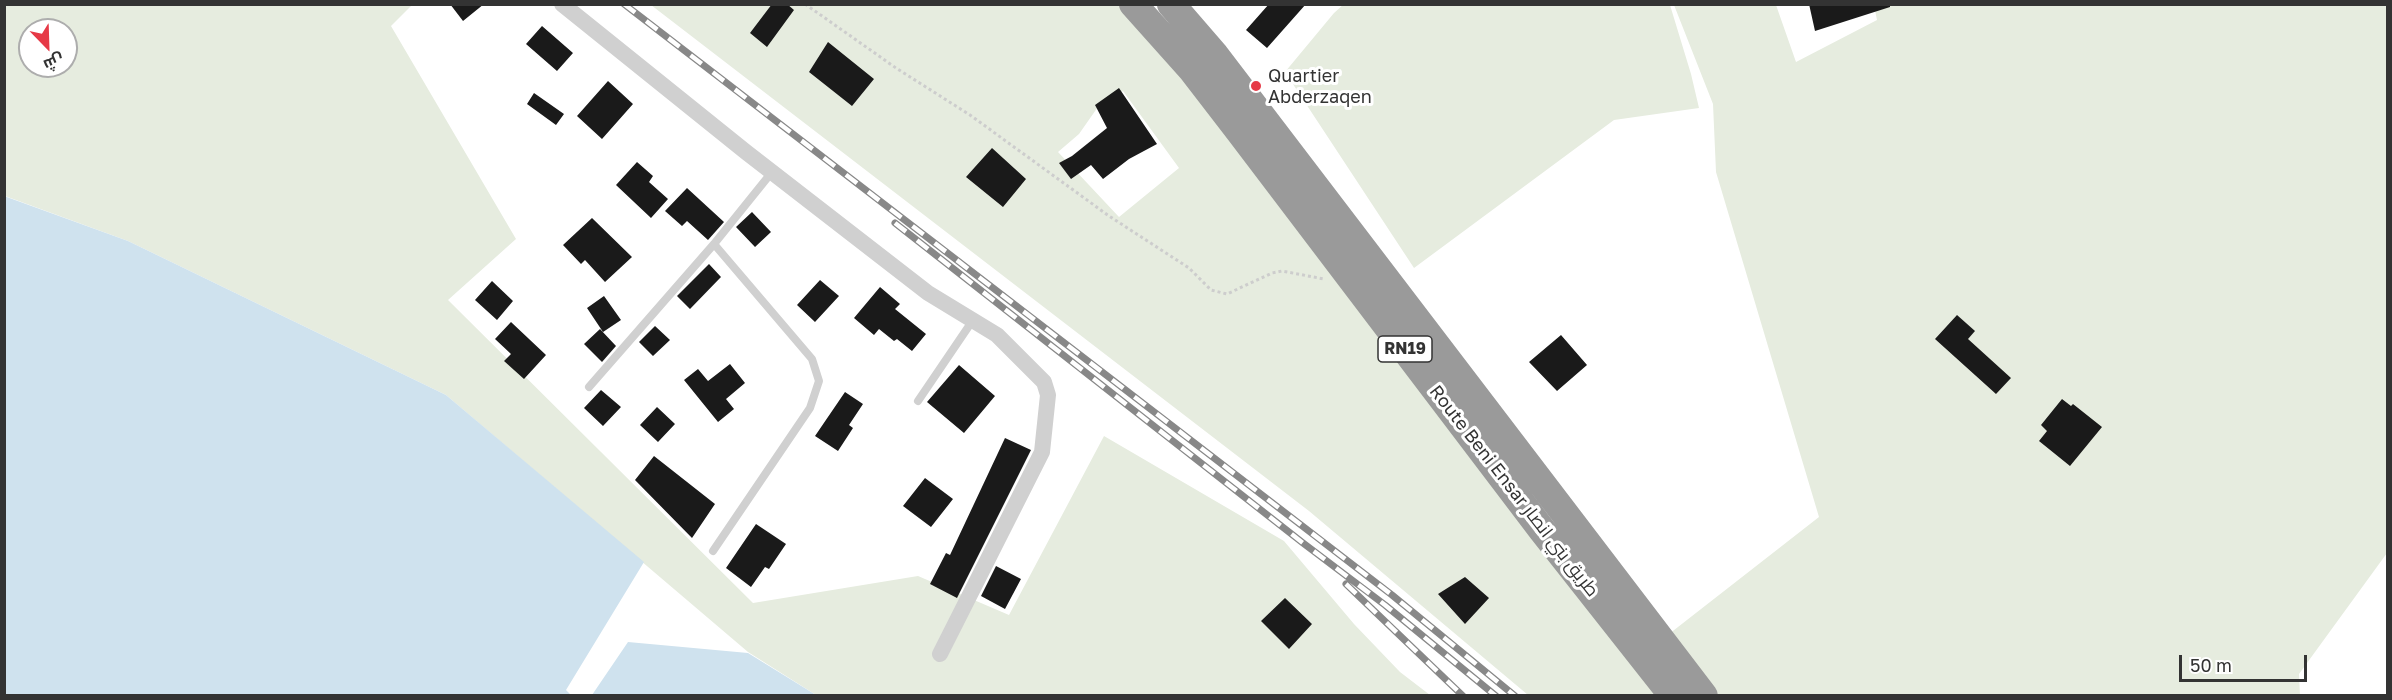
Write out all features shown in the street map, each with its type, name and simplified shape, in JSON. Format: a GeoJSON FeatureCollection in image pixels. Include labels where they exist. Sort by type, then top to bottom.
{"type":"FeatureCollection","features":[{"type":"Feature","properties":{"kind":"highway","name":"Route Beni Ensar طريق بني انصار"},"geometry":{"type":"LineString","coordinates":[[1133,4],[1198,78],[1542,530],[1673,696]]}},
{"type":"Feature","properties":{"kind":"highway","name":"Route Beni Ensar طريق بني انصار"},"geometry":{"type":"LineString","coordinates":[[1171,4],[1215,55],[1704,696]]}},
{"type":"Feature","properties":{"kind":"street"},"geometry":{"type":"LineString","coordinates":[[562,4],[928,293],[997,335],[1044,382],[1048,395],[1042,452],[940,654]]}},
{"type":"Feature","properties":{"kind":"lane"},"geometry":{"type":"LineString","coordinates":[[590,387],[714,244],[772,172]]}},
{"type":"Feature","properties":{"kind":"lane"},"geometry":{"type":"LineString","coordinates":[[713,551],[810,408],[819,381],[812,360],[714,244]]}},
{"type":"Feature","properties":{"kind":"lane"},"geometry":{"type":"LineString","coordinates":[[918,401],[973,320]]}},
{"type":"Feature","properties":{"kind":"path"},"geometry":{"type":"LineString","coordinates":[[805,4],[896,68],[970,115],[1109,216],[1189,268],[1211,290],[1227,294],[1272,273],[1282,271],[1359,288]]}},
{"type":"Feature","properties":{"kind":"shaded area"},"geometry":{"type":"Polygon","coordinates":[[[1344,4],[1670,5],[1699,108],[1614,120],[1414,268],[1285,72],[1344,4]]]}},
{"type":"Feature","properties":{"kind":"shaded area"},"geometry":{"type":"Polygon","coordinates":[[[4,5],[412,5],[391,26],[516,239],[448,300],[753,603],[918,576],[1009,615],[1104,436],[1284,541],[1354,624],[1400,672],[1430,695],[816,695],[748,652],[446,395],[128,241],[5,196],[4,5]]]}},
{"type":"Feature","properties":{"kind":"shaded area"},"geometry":{"type":"Polygon","coordinates":[[[651,5],[1120,5],[1162,49],[1661,695],[1528,695],[1309,511],[651,5]],[[1123,91],[1100,104],[1079,134],[1058,152],[1119,217],[1179,168],[1123,91]]]}},
{"type":"Feature","properties":{"kind":"shaded area"},"geometry":{"type":"Polygon","coordinates":[[[1674,5],[1776,5],[1796,62],[1877,20],[1874,5],[2387,5],[2387,553],[2299,674],[2300,695],[1717,695],[1669,634],[1819,517],[1716,172],[1713,104],[1674,5]]]}},
{"type":"Feature","properties":{"kind":"water"},"geometry":{"type":"Polygon","coordinates":[[[4,196],[128,241],[446,395],[644,562],[566,690],[571,695],[5,695],[4,196]]]}},
{"type":"Feature","properties":{"kind":"water"},"geometry":{"type":"Polygon","coordinates":[[[628,642],[748,653],[816,695],[592,695],[628,642]]]}},
{"type":"Feature","properties":{"kind":"building"},"geometry":{"type":"Polygon","coordinates":[[[450,4],[484,4],[463,21],[450,4]]]}},
{"type":"Feature","properties":{"kind":"building"},"geometry":{"type":"Polygon","coordinates":[[[772,4],[787,4],[794,10],[767,47],[750,33],[772,4]]]}},
{"type":"Feature","properties":{"kind":"building"},"geometry":{"type":"Polygon","coordinates":[[[1269,4],[1306,4],[1267,48],[1246,30],[1269,4]]]}},
{"type":"Feature","properties":{"kind":"building"},"geometry":{"type":"Polygon","coordinates":[[[1809,4],[1890,4],[1890,7],[1815,31],[1809,4]]]}},
{"type":"Feature","properties":{"kind":"building"},"geometry":{"type":"Polygon","coordinates":[[[542,26],[573,53],[557,71],[526,44],[542,26]]]}},
{"type":"Feature","properties":{"kind":"building"},"geometry":{"type":"Polygon","coordinates":[[[828,42],[874,79],[852,106],[809,72],[828,42]]]}},
{"type":"Feature","properties":{"kind":"building"},"geometry":{"type":"Polygon","coordinates":[[[608,81],[633,104],[602,139],[577,116],[608,81]]]}},
{"type":"Feature","properties":{"kind":"building"},"geometry":{"type":"Polygon","coordinates":[[[1119,88],[1157,144],[1129,159],[1103,179],[1091,165],[1071,179],[1059,163],[1072,156],[1107,128],[1095,105],[1119,88]]]}},
{"type":"Feature","properties":{"kind":"building"},"geometry":{"type":"Polygon","coordinates":[[[534,93],[564,114],[556,125],[527,104],[534,93]]]}},
{"type":"Feature","properties":{"kind":"building"},"geometry":{"type":"Polygon","coordinates":[[[992,148],[1026,179],[1003,207],[966,177],[992,148]]]}},
{"type":"Feature","properties":{"kind":"building"},"geometry":{"type":"Polygon","coordinates":[[[637,162],[653,176],[649,182],[668,199],[651,218],[616,185],[637,162]]]}},
{"type":"Feature","properties":{"kind":"building"},"geometry":{"type":"Polygon","coordinates":[[[687,188],[724,222],[708,240],[687,221],[682,226],[665,211],[687,188]]]}},
{"type":"Feature","properties":{"kind":"building"},"geometry":{"type":"Polygon","coordinates":[[[752,212],[771,232],[755,247],[736,227],[752,212]]]}},
{"type":"Feature","properties":{"kind":"building"},"geometry":{"type":"Polygon","coordinates":[[[592,218],[632,257],[605,282],[585,260],[581,264],[563,245],[592,218]]]}},
{"type":"Feature","properties":{"kind":"building"},"geometry":{"type":"Polygon","coordinates":[[[709,264],[721,277],[690,309],[677,296],[709,264]]]}},
{"type":"Feature","properties":{"kind":"building"},"geometry":{"type":"Polygon","coordinates":[[[820,280],[839,296],[815,322],[797,305],[820,280]]]}},
{"type":"Feature","properties":{"kind":"building"},"geometry":{"type":"Polygon","coordinates":[[[492,281],[513,301],[497,320],[475,300],[492,281]]]}},
{"type":"Feature","properties":{"kind":"building"},"geometry":{"type":"Polygon","coordinates":[[[880,287],[900,304],[895,309],[926,334],[912,351],[879,329],[874,335],[854,318],[880,287]]]}},
{"type":"Feature","properties":{"kind":"building"},"geometry":{"type":"Polygon","coordinates":[[[604,296],[621,320],[603,332],[587,308],[604,296]]]}},
{"type":"Feature","properties":{"kind":"building"},"geometry":{"type":"Polygon","coordinates":[[[1957,315],[1975,331],[1968,339],[2011,378],[1996,394],[1935,339],[1957,315]]]}},
{"type":"Feature","properties":{"kind":"building"},"geometry":{"type":"Polygon","coordinates":[[[511,322],[546,355],[524,379],[504,361],[511,354],[495,339],[511,322]]]}},
{"type":"Feature","properties":{"kind":"building"},"geometry":{"type":"Polygon","coordinates":[[[655,326],[670,340],[653,356],[639,342],[655,326]]]}},
{"type":"Feature","properties":{"kind":"building"},"geometry":{"type":"Polygon","coordinates":[[[600,329],[616,346],[602,362],[584,344],[600,329]]]}},
{"type":"Feature","properties":{"kind":"building"},"geometry":{"type":"Polygon","coordinates":[[[1561,335],[1587,365],[1557,391],[1529,362],[1561,335]]]}},
{"type":"Feature","properties":{"kind":"building"},"geometry":{"type":"Polygon","coordinates":[[[730,364],[745,383],[726,399],[734,409],[718,422],[684,380],[698,369],[708,381],[730,364]]]}},
{"type":"Feature","properties":{"kind":"building"},"geometry":{"type":"Polygon","coordinates":[[[959,365],[995,396],[964,433],[927,402],[959,365]]]}},
{"type":"Feature","properties":{"kind":"building"},"geometry":{"type":"Polygon","coordinates":[[[601,390],[621,407],[603,426],[584,408],[601,390]]]}},
{"type":"Feature","properties":{"kind":"building"},"geometry":{"type":"Polygon","coordinates":[[[845,392],[863,404],[849,425],[853,428],[838,451],[815,436],[845,392]]]}},
{"type":"Feature","properties":{"kind":"building"},"geometry":{"type":"Polygon","coordinates":[[[2062,399],[2071,406],[2073,404],[2102,427],[2070,466],[2039,441],[2047,431],[2041,425],[2062,399]]]}},
{"type":"Feature","properties":{"kind":"building"},"geometry":{"type":"Polygon","coordinates":[[[657,407],[675,424],[658,442],[640,425],[657,407]]]}},
{"type":"Feature","properties":{"kind":"building"},"geometry":{"type":"Polygon","coordinates":[[[1005,438],[1031,450],[957,598],[930,584],[946,553],[950,555],[1005,438]]]}},
{"type":"Feature","properties":{"kind":"building"},"geometry":{"type":"Polygon","coordinates":[[[654,456],[715,504],[692,538],[635,480],[654,456]]]}},
{"type":"Feature","properties":{"kind":"building"},"geometry":{"type":"Polygon","coordinates":[[[925,478],[953,499],[931,527],[903,506],[925,478]]]}},
{"type":"Feature","properties":{"kind":"building"},"geometry":{"type":"Polygon","coordinates":[[[756,524],[786,544],[769,569],[765,567],[751,587],[726,568],[756,524]]]}},
{"type":"Feature","properties":{"kind":"building"},"geometry":{"type":"Polygon","coordinates":[[[996,566],[1021,579],[1005,609],[981,596],[996,566]]]}},
{"type":"Feature","properties":{"kind":"building"},"geometry":{"type":"Polygon","coordinates":[[[1465,577],[1489,598],[1465,624],[1438,594],[1465,577]]]}},
{"type":"Feature","properties":{"kind":"building"},"geometry":{"type":"Polygon","coordinates":[[[1285,598],[1312,624],[1289,649],[1261,621],[1285,598]]]}},
{"type":"Feature","properties":{"kind":"railway"},"geometry":{"type":"LineString","coordinates":[[624,4],[1392,595],[1515,696]]}},
{"type":"Feature","properties":{"kind":"railway"},"geometry":{"type":"LineString","coordinates":[[895,223],[1385,605],[1496,696]]}},
{"type":"Feature","properties":{"kind":"railway"},"geometry":{"type":"LineString","coordinates":[[1346,584],[1463,696]]}},
{"type":"Feature","properties":{"kind":"place","name":"Quartier Abderzaqen"},"geometry":{"type":"Point","coordinates":[1256,86]}}]}
